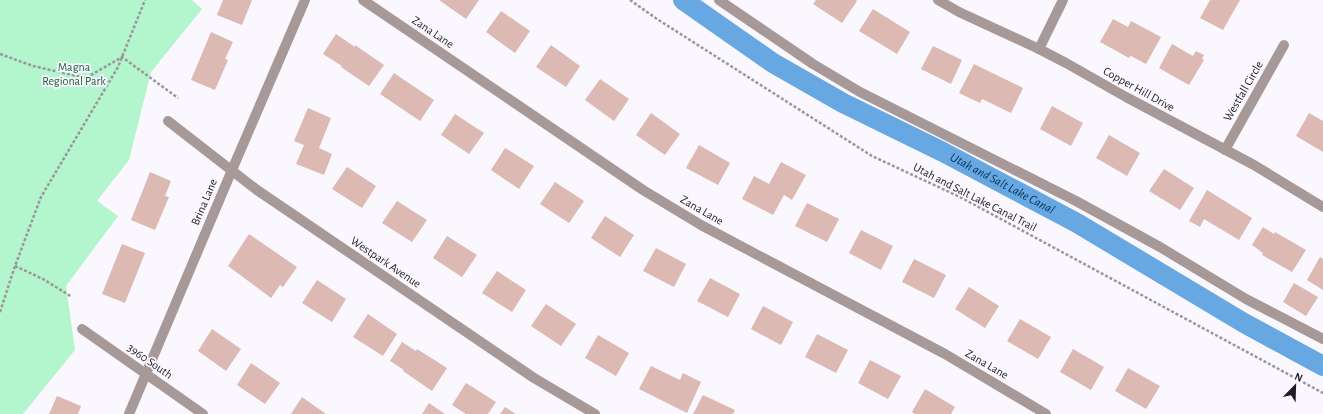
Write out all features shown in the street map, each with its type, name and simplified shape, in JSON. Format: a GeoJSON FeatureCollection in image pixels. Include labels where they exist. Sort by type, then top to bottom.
{"type":"FeatureCollection","features":[{"type":"Feature","properties":{"kind":"street","name":"Brina Lane"},"geometry":{"type":"LineString","coordinates":[[129,414],[305,0]]}},
{"type":"Feature","properties":{"kind":"street","name":"Zana Lane"},"geometry":{"type":"LineString","coordinates":[[363,0],[643,190],[695,221],[945,354],[1046,414]]}},
{"type":"Feature","properties":{"kind":"street"},"geometry":{"type":"LineString","coordinates":[[719,0],[813,64],[860,92],[1076,201],[1160,247],[1246,299],[1323,339]]}},
{"type":"Feature","properties":{"kind":"street","name":"Copper Hill Drive"},"geometry":{"type":"LineString","coordinates":[[938,0],[959,12],[1039,49],[1254,165],[1323,207]]}},
{"type":"Feature","properties":{"kind":"street"},"geometry":{"type":"LineString","coordinates":[[1039,49],[1063,0]]}},
{"type":"Feature","properties":{"kind":"street","name":"Westfall Circle"},"geometry":{"type":"LineString","coordinates":[[1225,150],[1284,45]]}},
{"type":"Feature","properties":{"kind":"street","name":"Westpark Avenue"},"geometry":{"type":"LineString","coordinates":[[168,121],[257,190],[534,378],[595,414]]}},
{"type":"Feature","properties":{"kind":"street","name":"3960 South"},"geometry":{"type":"LineString","coordinates":[[82,329],[203,414]]}},
{"type":"Feature","properties":{"kind":"path"},"geometry":{"type":"LineString","coordinates":[[0,312],[15,266],[41,197],[118,67],[145,0]]}},
{"type":"Feature","properties":{"kind":"path","name":"Utah and Salt Lake Canal Trail"},"geometry":{"type":"LineString","coordinates":[[630,0],[657,19],[872,156],[962,198],[1323,393]]}},
{"type":"Feature","properties":{"kind":"path"},"geometry":{"type":"LineString","coordinates":[[0,54],[33,66],[86,78],[122,57]]}},
{"type":"Feature","properties":{"kind":"path"},"geometry":{"type":"LineString","coordinates":[[122,57],[178,98]]}},
{"type":"Feature","properties":{"kind":"path"},"geometry":{"type":"LineString","coordinates":[[15,266],[43,278],[72,296]]}},
{"type":"Feature","properties":{"kind":"green space","name":"Magna Regional Park"},"geometry":{"type":"Polygon","coordinates":[[[0,0],[192,0],[202,9],[151,72],[129,160],[97,201],[118,216],[66,286],[75,350],[23,414],[0,414],[0,0]]]}},
{"type":"Feature","properties":{"kind":"building"},"geometry":{"type":"Polygon","coordinates":[[[223,0],[252,0],[242,25],[217,15],[223,0]]]}},
{"type":"Feature","properties":{"kind":"building"},"geometry":{"type":"Polygon","coordinates":[[[439,0],[479,0],[466,19],[439,0]]]}},
{"type":"Feature","properties":{"kind":"building"},"geometry":{"type":"Polygon","coordinates":[[[816,0],[857,1],[842,23],[813,4],[816,0]]]}},
{"type":"Feature","properties":{"kind":"building"},"geometry":{"type":"Polygon","coordinates":[[[1210,0],[1240,0],[1223,30],[1200,18],[1210,0]]]}},
{"type":"Feature","properties":{"kind":"building"},"geometry":{"type":"Polygon","coordinates":[[[873,9],[910,32],[897,54],[859,31],[873,9]]]}},
{"type":"Feature","properties":{"kind":"building"},"geometry":{"type":"Polygon","coordinates":[[[501,11],[530,31],[515,53],[486,32],[501,11]]]}},
{"type":"Feature","properties":{"kind":"building"},"geometry":{"type":"Polygon","coordinates":[[[1113,19],[1128,27],[1131,21],[1161,37],[1146,64],[1131,56],[1129,58],[1100,42],[1113,19]]]}},
{"type":"Feature","properties":{"kind":"building"},"geometry":{"type":"Polygon","coordinates":[[[211,32],[233,42],[225,59],[228,60],[215,90],[191,80],[211,32]]]}},
{"type":"Feature","properties":{"kind":"building"},"geometry":{"type":"Polygon","coordinates":[[[336,34],[384,65],[369,86],[323,54],[336,34]]]}},
{"type":"Feature","properties":{"kind":"building"},"geometry":{"type":"Polygon","coordinates":[[[1172,44],[1193,56],[1196,51],[1204,55],[1202,59],[1204,60],[1189,85],[1159,68],[1172,44]]]}},
{"type":"Feature","properties":{"kind":"building"},"geometry":{"type":"Polygon","coordinates":[[[551,45],[580,66],[566,87],[536,67],[551,45]]]}},
{"type":"Feature","properties":{"kind":"building"},"geometry":{"type":"Polygon","coordinates":[[[933,46],[962,60],[951,84],[921,69],[933,46]]]}},
{"type":"Feature","properties":{"kind":"building"},"geometry":{"type":"Polygon","coordinates":[[[974,64],[1023,88],[1011,113],[982,99],[980,103],[959,93],[974,64]]]}},
{"type":"Feature","properties":{"kind":"building"},"geometry":{"type":"Polygon","coordinates":[[[394,73],[434,100],[420,121],[380,94],[394,73]]]}},
{"type":"Feature","properties":{"kind":"building"},"geometry":{"type":"Polygon","coordinates":[[[600,79],[629,99],[614,121],[585,100],[600,79]]]}},
{"type":"Feature","properties":{"kind":"building"},"geometry":{"type":"Polygon","coordinates":[[[1052,106],[1083,123],[1071,146],[1040,129],[1052,106]]]}},
{"type":"Feature","properties":{"kind":"building"},"geometry":{"type":"Polygon","coordinates":[[[308,108],[331,118],[319,148],[332,154],[324,175],[296,164],[304,145],[294,141],[308,108]]]}},
{"type":"Feature","properties":{"kind":"building"},"geometry":{"type":"Polygon","coordinates":[[[651,113],[680,134],[665,155],[636,135],[651,113]]]}},
{"type":"Feature","properties":{"kind":"building"},"geometry":{"type":"Polygon","coordinates":[[[1309,113],[1323,121],[1323,152],[1296,136],[1309,113]]]}},
{"type":"Feature","properties":{"kind":"building"},"geometry":{"type":"Polygon","coordinates":[[[455,114],[484,133],[469,154],[441,135],[455,114]]]}},
{"type":"Feature","properties":{"kind":"building"},"geometry":{"type":"Polygon","coordinates":[[[1109,135],[1140,153],[1127,176],[1096,158],[1109,135]]]}},
{"type":"Feature","properties":{"kind":"building"},"geometry":{"type":"Polygon","coordinates":[[[699,145],[730,163],[718,185],[686,168],[699,145]]]}},
{"type":"Feature","properties":{"kind":"building"},"geometry":{"type":"Polygon","coordinates":[[[505,148],[534,166],[519,189],[491,170],[505,148]]]}},
{"type":"Feature","properties":{"kind":"building"},"geometry":{"type":"Polygon","coordinates":[[[781,162],[806,175],[792,200],[784,195],[773,215],[742,199],[754,176],[769,184],[781,162]]]}},
{"type":"Feature","properties":{"kind":"building"},"geometry":{"type":"Polygon","coordinates":[[[347,167],[376,186],[362,208],[332,189],[347,167]]]}},
{"type":"Feature","properties":{"kind":"building"},"geometry":{"type":"Polygon","coordinates":[[[1164,169],[1194,188],[1180,210],[1149,191],[1164,169]]]}},
{"type":"Feature","properties":{"kind":"building"},"geometry":{"type":"Polygon","coordinates":[[[150,172],[171,181],[165,196],[169,197],[155,230],[131,220],[150,172]]]}},
{"type":"Feature","properties":{"kind":"building"},"geometry":{"type":"Polygon","coordinates":[[[555,182],[584,201],[569,223],[540,204],[555,182]]]}},
{"type":"Feature","properties":{"kind":"building"},"geometry":{"type":"Polygon","coordinates":[[[1207,190],[1252,218],[1239,240],[1204,219],[1200,227],[1189,221],[1207,190]]]}},
{"type":"Feature","properties":{"kind":"building"},"geometry":{"type":"Polygon","coordinates":[[[397,201],[427,220],[412,242],[382,223],[397,201]]]}},
{"type":"Feature","properties":{"kind":"building"},"geometry":{"type":"Polygon","coordinates":[[[807,203],[839,219],[827,242],[795,226],[807,203]]]}},
{"type":"Feature","properties":{"kind":"building"},"geometry":{"type":"Polygon","coordinates":[[[605,216],[634,235],[620,257],[591,238],[605,216]]]}},
{"type":"Feature","properties":{"kind":"building"},"geometry":{"type":"Polygon","coordinates":[[[1263,227],[1274,234],[1275,232],[1306,250],[1292,272],[1262,255],[1263,253],[1252,245],[1263,227]]]}},
{"type":"Feature","properties":{"kind":"building"},"geometry":{"type":"Polygon","coordinates":[[[861,230],[893,246],[881,270],[849,253],[861,230]]]}},
{"type":"Feature","properties":{"kind":"building"},"geometry":{"type":"Polygon","coordinates":[[[249,234],[297,267],[283,287],[280,285],[271,298],[228,266],[249,234]]]}},
{"type":"Feature","properties":{"kind":"building"},"geometry":{"type":"Polygon","coordinates":[[[447,236],[477,255],[462,277],[433,258],[447,236]]]}},
{"type":"Feature","properties":{"kind":"building"},"geometry":{"type":"Polygon","coordinates":[[[122,244],[145,253],[125,303],[102,294],[122,244]]]}},
{"type":"Feature","properties":{"kind":"building"},"geometry":{"type":"Polygon","coordinates":[[[656,248],[686,264],[674,287],[643,271],[656,248]]]}},
{"type":"Feature","properties":{"kind":"building"},"geometry":{"type":"Polygon","coordinates":[[[1320,257],[1323,259],[1323,290],[1307,280],[1320,257]]]}},
{"type":"Feature","properties":{"kind":"building"},"geometry":{"type":"Polygon","coordinates":[[[914,259],[946,275],[934,298],[902,282],[914,259]]]}},
{"type":"Feature","properties":{"kind":"building"},"geometry":{"type":"Polygon","coordinates":[[[497,271],[526,290],[512,312],[482,293],[497,271]]]}},
{"type":"Feature","properties":{"kind":"building"},"geometry":{"type":"Polygon","coordinates":[[[710,278],[740,294],[728,317],[697,301],[710,278]]]}},
{"type":"Feature","properties":{"kind":"building"},"geometry":{"type":"Polygon","coordinates":[[[317,280],[346,299],[332,322],[302,303],[317,280]]]}},
{"type":"Feature","properties":{"kind":"building"},"geometry":{"type":"Polygon","coordinates":[[[1294,283],[1318,297],[1306,316],[1283,302],[1294,283]]]}},
{"type":"Feature","properties":{"kind":"building"},"geometry":{"type":"Polygon","coordinates":[[[969,287],[999,306],[985,328],[955,309],[969,287]]]}},
{"type":"Feature","properties":{"kind":"building"},"geometry":{"type":"Polygon","coordinates":[[[546,304],[576,324],[561,346],[531,326],[546,304]]]}},
{"type":"Feature","properties":{"kind":"building"},"geometry":{"type":"Polygon","coordinates":[[[763,306],[793,322],[781,345],[751,329],[763,306]]]}},
{"type":"Feature","properties":{"kind":"building"},"geometry":{"type":"Polygon","coordinates":[[[368,314],[397,334],[383,356],[353,337],[368,314]]]}},
{"type":"Feature","properties":{"kind":"building"},"geometry":{"type":"Polygon","coordinates":[[[1020,319],[1051,337],[1038,359],[1007,341],[1020,319]]]}},
{"type":"Feature","properties":{"kind":"building"},"geometry":{"type":"Polygon","coordinates":[[[212,329],[241,349],[226,371],[198,351],[212,329]]]}},
{"type":"Feature","properties":{"kind":"building"},"geometry":{"type":"Polygon","coordinates":[[[817,334],[848,350],[836,373],[805,357],[817,334]]]}},
{"type":"Feature","properties":{"kind":"building"},"geometry":{"type":"Polygon","coordinates":[[[598,335],[629,353],[616,376],[585,358],[598,335]]]}},
{"type":"Feature","properties":{"kind":"building"},"geometry":{"type":"Polygon","coordinates":[[[402,342],[416,351],[417,349],[447,368],[432,391],[390,361],[402,342]]]}},
{"type":"Feature","properties":{"kind":"building"},"geometry":{"type":"Polygon","coordinates":[[[1073,349],[1104,367],[1091,390],[1060,372],[1073,349]]]}},
{"type":"Feature","properties":{"kind":"building"},"geometry":{"type":"Polygon","coordinates":[[[870,360],[901,376],[888,399],[858,383],[870,360]]]}},
{"type":"Feature","properties":{"kind":"building"},"geometry":{"type":"Polygon","coordinates":[[[251,363],[280,383],[265,404],[237,385],[251,363]]]}},
{"type":"Feature","properties":{"kind":"building"},"geometry":{"type":"Polygon","coordinates":[[[651,366],[680,380],[683,373],[701,382],[687,413],[639,389],[651,366]]]}},
{"type":"Feature","properties":{"kind":"building"},"geometry":{"type":"Polygon","coordinates":[[[1128,368],[1160,386],[1146,409],[1115,391],[1128,368]]]}},
{"type":"Feature","properties":{"kind":"building"},"geometry":{"type":"Polygon","coordinates":[[[466,383],[496,402],[488,414],[466,414],[452,405],[466,383]]]}},
{"type":"Feature","properties":{"kind":"building"},"geometry":{"type":"Polygon","coordinates":[[[925,389],[955,407],[951,414],[915,414],[912,412],[925,389]]]}},
{"type":"Feature","properties":{"kind":"building"},"geometry":{"type":"Polygon","coordinates":[[[703,395],[735,410],[733,414],[693,414],[703,395]]]}},
{"type":"Feature","properties":{"kind":"building"},"geometry":{"type":"Polygon","coordinates":[[[57,396],[81,406],[78,414],[49,414],[57,396]]]}},
{"type":"Feature","properties":{"kind":"building"},"geometry":{"type":"Polygon","coordinates":[[[302,397],[326,414],[291,414],[302,397]]]}},
{"type":"Feature","properties":{"kind":"building"},"geometry":{"type":"Polygon","coordinates":[[[429,403],[445,414],[422,414],[429,403]]]}},
{"type":"Feature","properties":{"kind":"building"},"geometry":{"type":"Polygon","coordinates":[[[505,407],[516,414],[500,414],[505,407]]]}},
{"type":"Feature","properties":{"kind":"waterway","name":"Utah and Salt Lake Canal"},"geometry":{"type":"LineString","coordinates":[[683,0],[773,63],[843,103],[943,152],[1077,223],[1244,323],[1323,366]]}}]}
